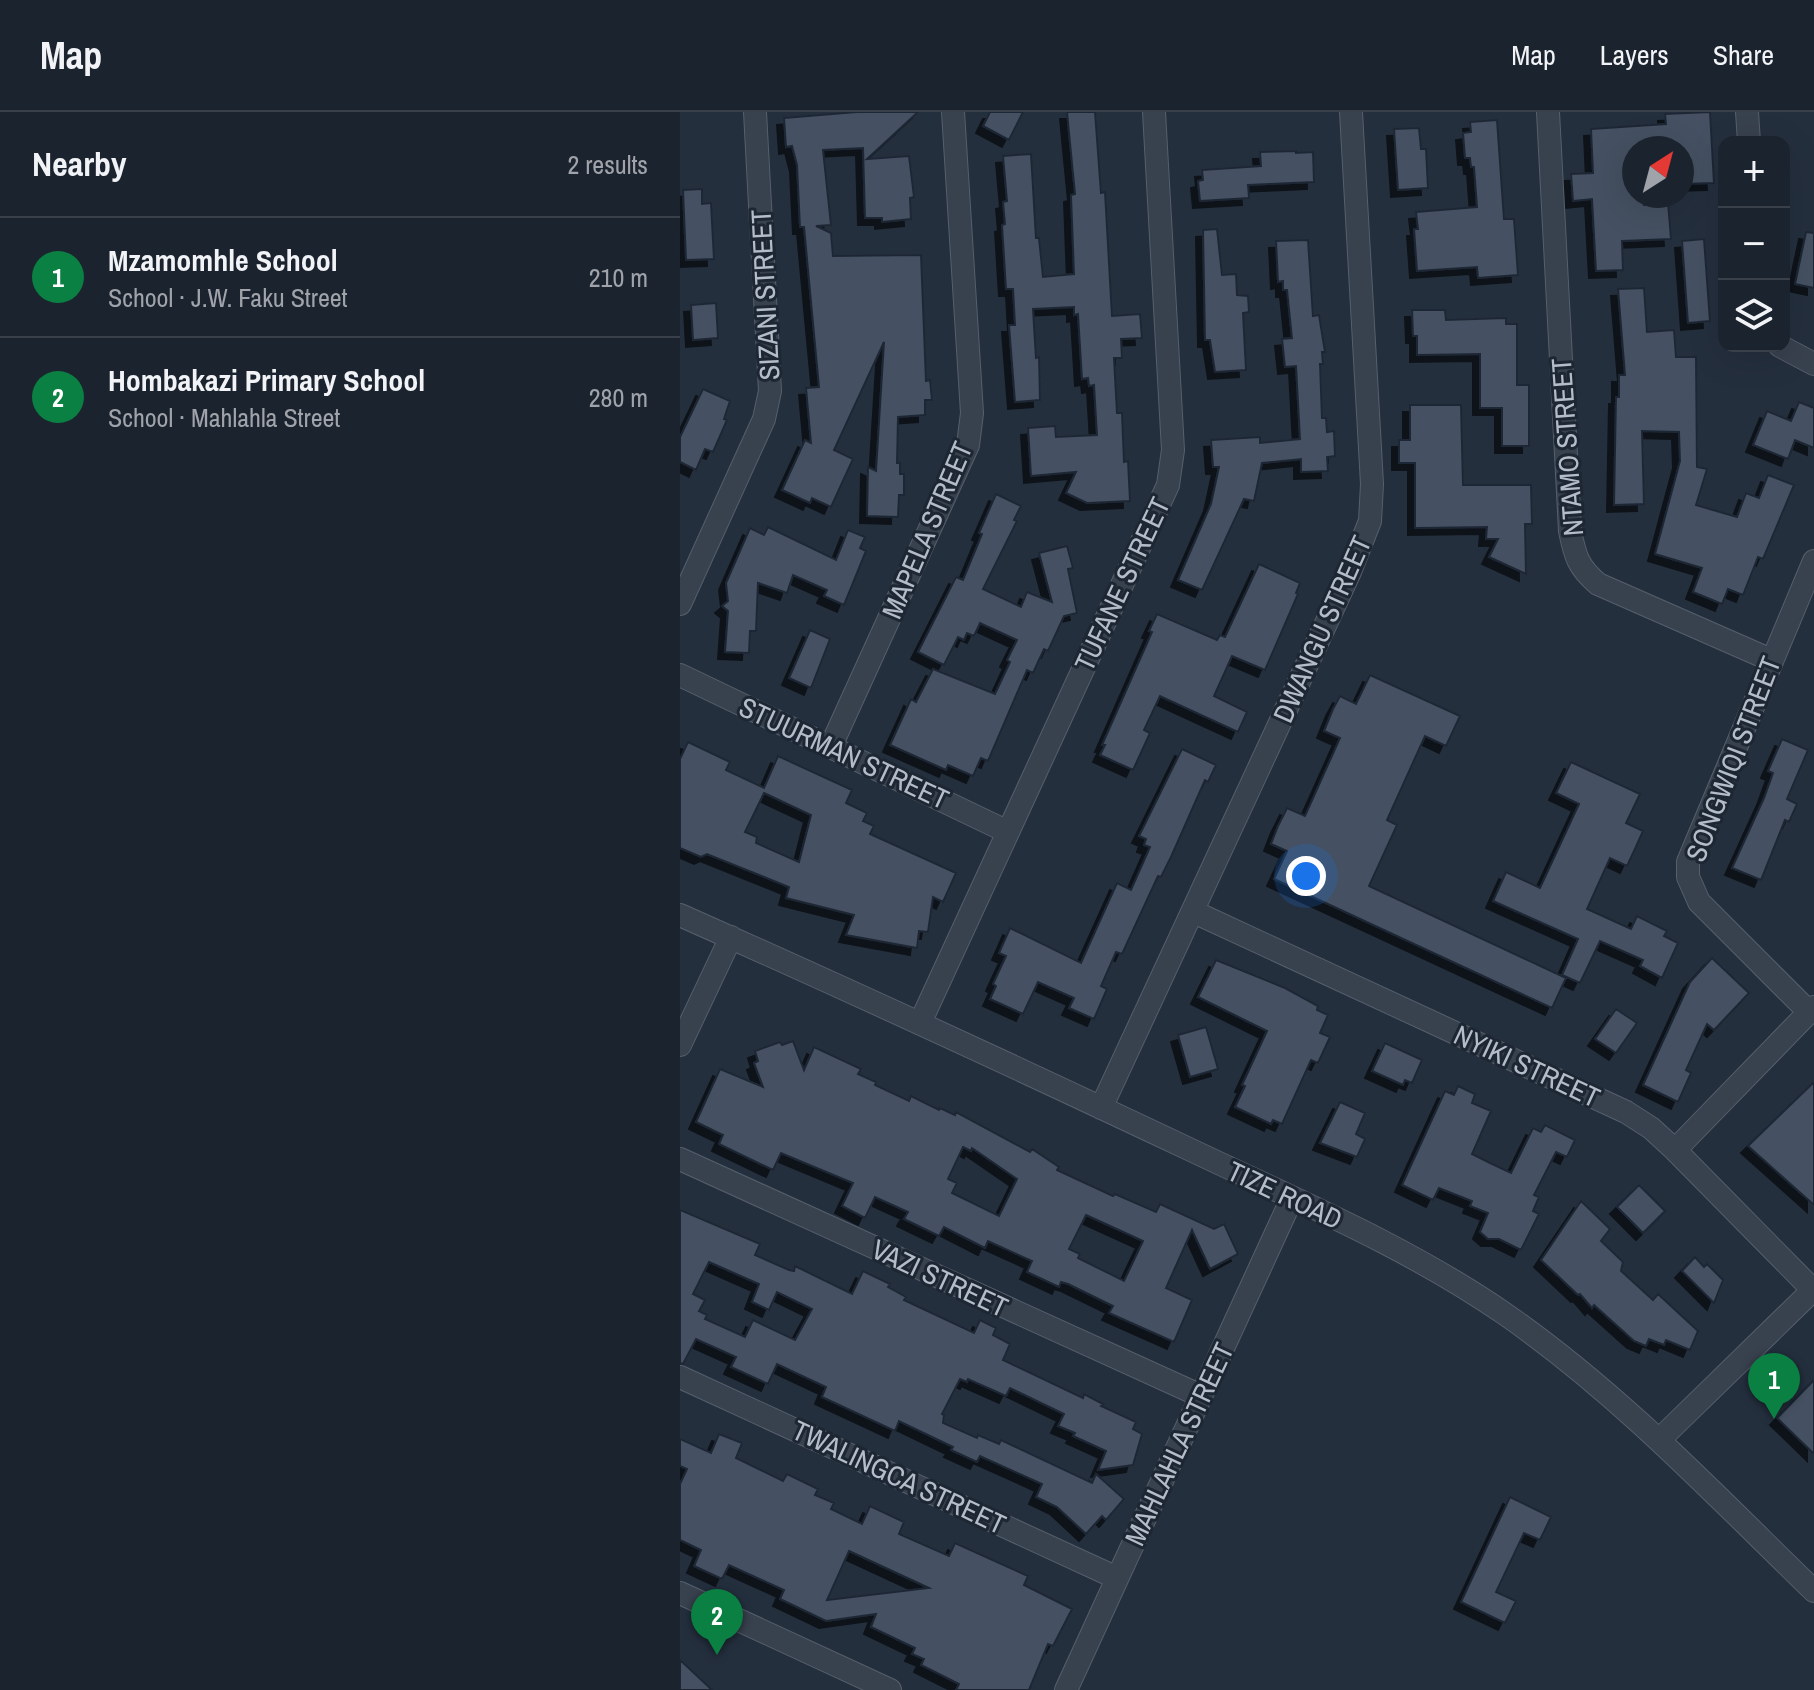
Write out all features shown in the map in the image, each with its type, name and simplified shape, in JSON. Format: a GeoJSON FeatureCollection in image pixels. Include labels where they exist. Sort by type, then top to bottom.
{"type":"FeatureCollection","features":[{"type":"Feature","properties":{"kind":"street","name":"SIZANI STREET"},"geometry":{"type":"LineString","coordinates":[[680,604],[764,419],[770,391],[755,112]]}},
{"type":"Feature","properties":{"kind":"street","name":"MAPELA STREET"},"geometry":{"type":"LineString","coordinates":[[831,746],[968,445],[972,413],[953,112]]}},
{"type":"Feature","properties":{"kind":"street","name":"TUFANE STREET"},"geometry":{"type":"LineString","coordinates":[[920,1023],[1168,485],[1173,450],[1154,112]]}},
{"type":"Feature","properties":{"kind":"street","name":"DWANGU STREET"},"geometry":{"type":"LineString","coordinates":[[1101,1108],[1194,912],[1370,521],[1372,484],[1351,112]]}},
{"type":"Feature","properties":{"kind":"street","name":"NTAMO STREET"},"geometry":{"type":"LineString","coordinates":[[1548,112],[1570,531],[1574,553],[1582,570],[1598,584],[1771,660]]}},
{"type":"Feature","properties":{"kind":"street"},"geometry":{"type":"LineString","coordinates":[[1747,112],[1749,136]]}},
{"type":"Feature","properties":{"kind":"street"},"geometry":{"type":"LineString","coordinates":[[1790,351],[1814,364]]}},
{"type":"Feature","properties":{"kind":"street","name":"SONGWIQI STREET"},"geometry":{"type":"LineString","coordinates":[[1812,1010],[1714,920],[1699,902],[1688,877],[1688,862],[1814,561]]}},
{"type":"Feature","properties":{"kind":"street","name":"STUURMAN STREET"},"geometry":{"type":"LineString","coordinates":[[680,675],[1008,832]]}},
{"type":"Feature","properties":{"kind":"street","name":"NYIKI STREET"},"geometry":{"type":"LineString","coordinates":[[1194,912],[1626,1112],[1651,1128],[1675,1150],[1814,1290]]}},
{"type":"Feature","properties":{"kind":"street","name":"TIZE ROAD"},"geometry":{"type":"LineString","coordinates":[[680,915],[920,1023],[1397,1248],[1502,1312],[1552,1348],[1659,1440],[1814,1591]]}},
{"type":"Feature","properties":{"kind":"street"},"geometry":{"type":"LineString","coordinates":[[680,1045],[731,937]]}},
{"type":"Feature","properties":{"kind":"street"},"geometry":{"type":"LineString","coordinates":[[1675,1150],[1812,1010]]}},
{"type":"Feature","properties":{"kind":"street","name":"VAZI STREET"},"geometry":{"type":"LineString","coordinates":[[680,1159],[1201,1396]]}},
{"type":"Feature","properties":{"kind":"street","name":"MAHLAHLA STREET"},"geometry":{"type":"LineString","coordinates":[[1066,1690],[1292,1198]]}},
{"type":"Feature","properties":{"kind":"street"},"geometry":{"type":"LineString","coordinates":[[1659,1440],[1814,1290]]}},
{"type":"Feature","properties":{"kind":"street","name":"TWALINGCA STREET"},"geometry":{"type":"LineString","coordinates":[[680,1377],[1117,1578]]}},
{"type":"Feature","properties":{"kind":"street"},"geometry":{"type":"LineString","coordinates":[[680,1593],[890,1690]]}},
{"type":"Feature","properties":{"kind":"building"},"geometry":{"type":"Polygon","coordinates":[[[857,112],[918,112],[867,159],[909,156],[914,197],[910,198],[911,219],[882,222],[882,218],[865,218],[863,148],[823,150],[831,225],[816,226],[831,233],[833,256],[921,255],[926,381],[930,380],[932,400],[925,400],[925,415],[898,417],[897,463],[900,463],[900,474],[904,474],[904,495],[899,495],[898,517],[867,516],[868,467],[876,471],[884,342],[834,450],[853,459],[831,507],[812,498],[810,503],[782,490],[805,440],[811,443],[806,388],[819,387],[804,227],[800,227],[797,165],[792,146],[786,147],[784,118],[857,112]]]}},
{"type":"Feature","properties":{"kind":"building"},"geometry":{"type":"Polygon","coordinates":[[[990,112],[1023,112],[1009,140],[983,126],[990,112]]]}},
{"type":"Feature","properties":{"kind":"building"},"geometry":{"type":"Polygon","coordinates":[[[1067,112],[1095,112],[1101,193],[1105,192],[1112,316],[1140,314],[1142,338],[1121,339],[1122,358],[1114,358],[1117,413],[1122,413],[1124,462],[1128,461],[1130,501],[1087,503],[1066,493],[1076,472],[1031,476],[1028,428],[1055,426],[1056,437],[1097,435],[1094,385],[1089,386],[1088,378],[1082,379],[1078,314],[1074,315],[1074,307],[1033,309],[1040,400],[1015,402],[1009,325],[1015,325],[1013,289],[1006,289],[1002,225],[1005,224],[1003,202],[1007,201],[1003,156],[1031,154],[1036,238],[1039,238],[1043,277],[1074,274],[1071,195],[1075,194],[1067,112]]]}},
{"type":"Feature","properties":{"kind":"building"},"geometry":{"type":"Polygon","coordinates":[[[1710,112],[1714,183],[1694,184],[1694,136],[1622,136],[1622,208],[1668,208],[1671,239],[1622,241],[1623,270],[1596,271],[1592,199],[1573,201],[1571,174],[1593,173],[1591,129],[1666,124],[1665,114],[1710,112]]]}},
{"type":"Feature","properties":{"kind":"building"},"geometry":{"type":"Polygon","coordinates":[[[1497,120],[1504,219],[1514,219],[1518,275],[1478,278],[1477,267],[1417,271],[1416,212],[1477,207],[1474,167],[1471,167],[1470,158],[1465,158],[1463,133],[1471,132],[1470,122],[1497,120]]]}},
{"type":"Feature","properties":{"kind":"building"},"geometry":{"type":"Polygon","coordinates":[[[1419,128],[1421,149],[1426,149],[1428,188],[1398,190],[1394,129],[1419,128]]]}},
{"type":"Feature","properties":{"kind":"building"},"geometry":{"type":"Polygon","coordinates":[[[1260,152],[1313,152],[1314,182],[1248,185],[1249,198],[1200,201],[1198,181],[1203,180],[1202,170],[1261,166],[1260,152]]]}},
{"type":"Feature","properties":{"kind":"building"},"geometry":{"type":"Polygon","coordinates":[[[702,189],[702,204],[711,203],[714,259],[686,260],[683,190],[702,189]]]}},
{"type":"Feature","properties":{"kind":"building"},"geometry":{"type":"Polygon","coordinates":[[[1217,229],[1222,275],[1236,274],[1237,295],[1248,296],[1249,312],[1243,313],[1246,370],[1215,372],[1210,340],[1205,340],[1203,230],[1217,229]]]}},
{"type":"Feature","properties":{"kind":"building"},"geometry":{"type":"Polygon","coordinates":[[[1806,232],[1814,233],[1814,288],[1795,284],[1806,232]]]}},
{"type":"Feature","properties":{"kind":"building"},"geometry":{"type":"Polygon","coordinates":[[[1704,239],[1710,321],[1688,323],[1682,241],[1704,239]]]}},
{"type":"Feature","properties":{"kind":"building"},"geometry":{"type":"Polygon","coordinates":[[[1308,240],[1313,316],[1319,315],[1325,352],[1322,352],[1323,364],[1320,364],[1322,418],[1326,418],[1327,432],[1334,431],[1335,456],[1327,457],[1328,471],[1301,472],[1301,459],[1262,463],[1254,501],[1244,499],[1202,590],[1178,580],[1211,504],[1219,467],[1213,467],[1211,440],[1260,437],[1260,443],[1300,439],[1296,366],[1285,367],[1282,339],[1292,338],[1287,290],[1283,290],[1283,281],[1278,282],[1276,241],[1308,240]]]}},
{"type":"Feature","properties":{"kind":"building"},"geometry":{"type":"Polygon","coordinates":[[[1644,288],[1647,332],[1674,330],[1676,357],[1696,357],[1697,467],[1707,469],[1696,505],[1737,517],[1746,493],[1759,498],[1768,475],[1794,485],[1763,559],[1758,557],[1743,595],[1728,589],[1722,604],[1693,592],[1702,568],[1655,554],[1680,461],[1679,432],[1642,431],[1644,504],[1614,505],[1616,397],[1619,397],[1619,375],[1625,375],[1618,289],[1644,288]]]}},
{"type":"Feature","properties":{"kind":"building"},"geometry":{"type":"Polygon","coordinates":[[[716,303],[718,338],[693,340],[691,305],[716,303]]]}},
{"type":"Feature","properties":{"kind":"building"},"geometry":{"type":"Polygon","coordinates":[[[1412,310],[1445,310],[1446,320],[1506,318],[1506,324],[1517,324],[1517,385],[1529,385],[1529,446],[1502,446],[1502,408],[1480,408],[1480,354],[1417,355],[1412,310]]]}},
{"type":"Feature","properties":{"kind":"building"},"geometry":{"type":"Polygon","coordinates":[[[703,389],[730,401],[724,419],[727,420],[713,452],[705,449],[696,470],[680,462],[680,437],[703,389]]]}},
{"type":"Feature","properties":{"kind":"building"},"geometry":{"type":"Polygon","coordinates":[[[1799,402],[1814,408],[1814,448],[1795,440],[1788,459],[1753,445],[1767,411],[1791,421],[1799,402]]]}},
{"type":"Feature","properties":{"kind":"building"},"geometry":{"type":"Polygon","coordinates":[[[1410,405],[1461,405],[1463,485],[1531,485],[1532,524],[1525,524],[1526,574],[1489,557],[1498,539],[1486,539],[1487,527],[1415,528],[1415,463],[1399,463],[1399,440],[1410,440],[1410,405]]]}},
{"type":"Feature","properties":{"kind":"building"},"geometry":{"type":"Polygon","coordinates":[[[996,494],[1021,506],[1014,520],[1017,521],[983,589],[1021,607],[1027,592],[1052,602],[1039,553],[1067,546],[1073,568],[1068,569],[1077,613],[1064,616],[1048,651],[1044,649],[1033,673],[1027,670],[988,761],[981,758],[973,776],[948,765],[946,770],[890,745],[911,699],[916,702],[933,669],[995,694],[1010,662],[1007,660],[1017,640],[980,623],[974,636],[967,633],[964,640],[958,637],[944,665],[918,652],[956,577],[963,580],[996,494]]]}},
{"type":"Feature","properties":{"kind":"building"},"geometry":{"type":"Polygon","coordinates":[[[768,527],[836,560],[848,530],[865,537],[860,548],[866,551],[844,605],[824,596],[827,590],[793,575],[787,593],[758,583],[756,631],[750,631],[749,653],[725,652],[728,611],[722,606],[728,601],[726,583],[750,528],[764,535],[768,527]]]}},
{"type":"Feature","properties":{"kind":"building"},"geometry":{"type":"Polygon","coordinates":[[[1259,564],[1300,583],[1265,670],[1232,656],[1214,696],[1247,712],[1238,732],[1160,696],[1144,730],[1150,733],[1133,770],[1100,755],[1157,614],[1217,640],[1220,635],[1225,637],[1259,564]]]}},
{"type":"Feature","properties":{"kind":"building"},"geometry":{"type":"Polygon","coordinates":[[[810,630],[830,639],[811,688],[789,678],[810,630]]]}},
{"type":"Feature","properties":{"kind":"building"},"geometry":{"type":"Polygon","coordinates":[[[1370,675],[1460,716],[1446,746],[1425,736],[1387,820],[1397,825],[1369,886],[1566,978],[1552,1008],[1274,879],[1287,851],[1271,844],[1278,826],[1287,808],[1305,816],[1340,738],[1324,731],[1333,709],[1340,696],[1356,704],[1370,675]]]}},
{"type":"Feature","properties":{"kind":"building"},"geometry":{"type":"Polygon","coordinates":[[[1782,739],[1808,750],[1787,799],[1797,804],[1789,822],[1785,820],[1761,880],[1732,868],[1764,798],[1773,773],[1768,771],[1782,739]]]}},
{"type":"Feature","properties":{"kind":"building"},"geometry":{"type":"Polygon","coordinates":[[[688,742],[730,762],[726,770],[764,788],[778,756],[852,790],[846,803],[867,813],[863,821],[874,826],[870,834],[956,873],[943,902],[933,897],[928,932],[919,931],[917,948],[846,935],[854,915],[786,898],[789,887],[707,854],[701,857],[680,848],[680,759],[688,742]],[[764,793],[745,832],[757,837],[756,843],[799,862],[811,815],[764,793]]]}},
{"type":"Feature","properties":{"kind":"building"},"geometry":{"type":"Polygon","coordinates":[[[1182,749],[1216,765],[1208,782],[1205,780],[1171,857],[1161,877],[1158,876],[1122,954],[1116,952],[1101,986],[1107,989],[1094,1019],[1069,1008],[1074,998],[1038,982],[1023,1014],[990,999],[996,986],[993,984],[1006,956],[999,953],[1010,928],[1081,963],[1117,883],[1131,890],[1150,847],[1144,845],[1146,839],[1139,836],[1182,749]]]}},
{"type":"Feature","properties":{"kind":"building"},"geometry":{"type":"Polygon","coordinates":[[[1571,762],[1640,794],[1626,823],[1643,831],[1635,849],[1627,866],[1610,858],[1587,909],[1631,929],[1637,916],[1667,931],[1664,936],[1678,943],[1662,978],[1640,966],[1643,960],[1600,941],[1580,983],[1562,975],[1578,939],[1493,901],[1506,872],[1540,888],[1579,804],[1556,793],[1571,762]]]}},
{"type":"Feature","properties":{"kind":"building"},"geometry":{"type":"Polygon","coordinates":[[[1712,958],[1749,993],[1714,1030],[1707,1024],[1686,1070],[1691,1073],[1678,1102],[1643,1085],[1690,982],[1712,958]]]}},
{"type":"Feature","properties":{"kind":"building"},"geometry":{"type":"Polygon","coordinates":[[[1216,960],[1285,988],[1328,1015],[1320,1033],[1330,1037],[1318,1063],[1311,1060],[1282,1124],[1273,1120],[1271,1124],[1235,1107],[1267,1031],[1198,997],[1216,960]]]}},
{"type":"Feature","properties":{"kind":"building"},"geometry":{"type":"Polygon","coordinates":[[[1616,1009],[1637,1023],[1616,1053],[1595,1039],[1616,1009]]]}},
{"type":"Feature","properties":{"kind":"building"},"geometry":{"type":"Polygon","coordinates":[[[1206,1027],[1218,1069],[1190,1077],[1178,1035],[1206,1027]]]}},
{"type":"Feature","properties":{"kind":"building"},"geometry":{"type":"Polygon","coordinates":[[[793,1041],[804,1070],[814,1047],[861,1069],[858,1074],[876,1082],[875,1085],[909,1101],[911,1096],[939,1110],[955,1115],[956,1112],[1030,1152],[1032,1149],[1059,1167],[1057,1170],[1113,1196],[1115,1194],[1156,1212],[1160,1204],[1214,1229],[1224,1224],[1238,1254],[1210,1269],[1192,1230],[1166,1288],[1192,1300],[1174,1342],[1109,1313],[1113,1306],[1068,1284],[1061,1282],[1059,1287],[1027,1272],[1032,1261],[988,1241],[985,1248],[944,1227],[939,1236],[904,1219],[908,1212],[875,1197],[865,1218],[842,1206],[853,1183],[781,1153],[773,1170],[719,1144],[723,1135],[696,1122],[720,1069],[763,1087],[754,1063],[758,1061],[755,1051],[780,1042],[782,1045],[793,1041]],[[963,1147],[948,1179],[957,1183],[952,1193],[999,1216],[1017,1179],[972,1148],[971,1151],[963,1147]],[[1086,1215],[1069,1249],[1080,1254],[1078,1258],[1124,1281],[1143,1241],[1086,1215]]]}},
{"type":"Feature","properties":{"kind":"building"},"geometry":{"type":"Polygon","coordinates":[[[1385,1043],[1422,1060],[1412,1083],[1405,1080],[1403,1085],[1372,1071],[1385,1043]]]}},
{"type":"Feature","properties":{"kind":"building"},"geometry":{"type":"Polygon","coordinates":[[[1814,1082],[1814,1205],[1748,1146],[1814,1082]]]}},
{"type":"Feature","properties":{"kind":"building"},"geometry":{"type":"Polygon","coordinates":[[[1458,1086],[1475,1094],[1472,1103],[1491,1111],[1472,1154],[1511,1173],[1533,1128],[1541,1132],[1545,1125],[1575,1140],[1567,1157],[1556,1152],[1534,1195],[1539,1197],[1533,1211],[1539,1214],[1521,1250],[1499,1239],[1488,1239],[1480,1232],[1488,1213],[1470,1206],[1472,1201],[1439,1188],[1433,1200],[1402,1185],[1445,1091],[1454,1095],[1458,1086]]]}},
{"type":"Feature","properties":{"kind":"building"},"geometry":{"type":"Polygon","coordinates":[[[1340,1102],[1365,1113],[1356,1134],[1365,1139],[1357,1157],[1320,1143],[1340,1102]]]}},
{"type":"Feature","properties":{"kind":"building"},"geometry":{"type":"Polygon","coordinates":[[[1639,1185],[1665,1211],[1643,1233],[1617,1207],[1639,1185]]]}},
{"type":"Feature","properties":{"kind":"building"},"geometry":{"type":"Polygon","coordinates":[[[1581,1201],[1610,1229],[1601,1241],[1623,1262],[1621,1271],[1653,1300],[1658,1294],[1698,1331],[1690,1350],[1666,1340],[1664,1345],[1649,1339],[1646,1346],[1634,1341],[1594,1305],[1592,1308],[1541,1260],[1581,1201]]]}},
{"type":"Feature","properties":{"kind":"building"},"geometry":{"type":"Polygon","coordinates":[[[680,1210],[760,1244],[755,1255],[789,1270],[794,1271],[795,1266],[852,1294],[863,1271],[890,1284],[888,1287],[906,1297],[904,1300],[974,1333],[980,1320],[996,1328],[993,1335],[1010,1344],[1003,1360],[1083,1398],[1084,1394],[1103,1404],[1101,1406],[1136,1422],[1133,1429],[1142,1434],[1133,1465],[1098,1470],[1106,1451],[1058,1426],[1064,1414],[1010,1388],[1006,1396],[968,1379],[967,1382],[960,1379],[942,1414],[943,1423],[977,1438],[978,1435],[999,1444],[1001,1440],[1092,1483],[1096,1474],[1124,1499],[1106,1520],[1102,1516],[1086,1534],[1057,1507],[1036,1497],[1042,1484],[980,1456],[977,1462],[899,1421],[895,1431],[822,1397],[826,1387],[777,1364],[768,1384],[731,1367],[736,1357],[696,1339],[683,1364],[680,1363],[680,1210]],[[709,1262],[693,1294],[705,1300],[699,1311],[707,1315],[705,1319],[745,1337],[753,1320],[795,1340],[812,1309],[777,1292],[769,1310],[752,1302],[759,1284],[709,1262]]]}},
{"type":"Feature","properties":{"kind":"building"},"geometry":{"type":"Polygon","coordinates":[[[1695,1257],[1723,1280],[1714,1303],[1682,1271],[1695,1257]]]}},
{"type":"Feature","properties":{"kind":"building"},"geometry":{"type":"Polygon","coordinates":[[[1814,1380],[1814,1454],[1777,1418],[1814,1380]]]}},
{"type":"Feature","properties":{"kind":"building"},"geometry":{"type":"Polygon","coordinates":[[[719,1434],[742,1443],[736,1458],[783,1481],[787,1474],[818,1489],[815,1495],[834,1503],[831,1509],[862,1524],[870,1506],[904,1522],[899,1534],[949,1556],[955,1543],[1028,1576],[1024,1585],[1072,1609],[1053,1646],[1048,1644],[1029,1690],[956,1690],[959,1684],[921,1665],[924,1659],[912,1654],[915,1648],[871,1627],[876,1614],[826,1621],[780,1599],[784,1590],[729,1565],[722,1579],[694,1566],[701,1550],[680,1540],[680,1484],[687,1469],[680,1466],[680,1439],[711,1453],[719,1434]],[[849,1551],[827,1600],[929,1588],[849,1551]]]}},
{"type":"Feature","properties":{"kind":"building"},"geometry":{"type":"Polygon","coordinates":[[[1510,1497],[1551,1517],[1540,1540],[1524,1533],[1496,1592],[1516,1601],[1505,1623],[1461,1602],[1510,1497]]]}},
{"type":"Feature","properties":{"kind":"building"},"geometry":{"type":"Polygon","coordinates":[[[680,1660],[712,1690],[680,1690],[680,1660]]]}},
{"type":"Feature","properties":{"kind":"place","name":"Mzamomhle School"},"geometry":{"type":"Point","coordinates":[1774,1419]}},
{"type":"Feature","properties":{"kind":"place","name":"Hombakazi Primary School"},"geometry":{"type":"Point","coordinates":[717,1655]}}]}
